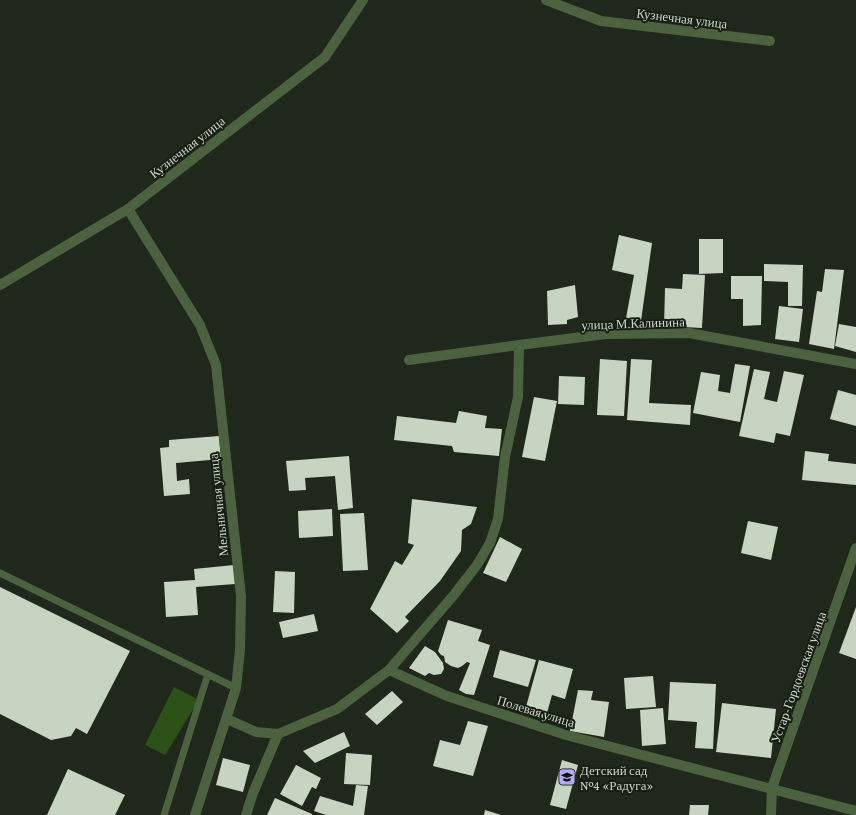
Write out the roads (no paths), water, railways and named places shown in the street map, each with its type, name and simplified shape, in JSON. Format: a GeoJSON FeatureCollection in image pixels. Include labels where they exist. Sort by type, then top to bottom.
{"type":"FeatureCollection","features":[{"type":"Feature","properties":{"kind":"street","name":"Кузнечная улица"},"geometry":{"type":"LineString","coordinates":[[0,285],[128,209],[325,57],[363,0]]}},
{"type":"Feature","properties":{"kind":"street","name":"Кузнечная улица"},"geometry":{"type":"LineString","coordinates":[[546,0],[601,21],[770,41]]}},
{"type":"Feature","properties":{"kind":"street","name":"Мельничная улица"},"geometry":{"type":"LineString","coordinates":[[128,209],[200,325],[216,365],[241,596],[240,650],[236,688],[195,815]]}},
{"type":"Feature","properties":{"kind":"street","name":"улица М.Калинина"},"geometry":{"type":"LineString","coordinates":[[409,360],[606,334],[689,333],[856,364]]}},
{"type":"Feature","properties":{"kind":"street"},"geometry":{"type":"LineString","coordinates":[[227,719],[256,732],[278,734],[337,709],[389,670],[453,596],[477,565],[490,543],[498,519],[505,457],[518,396],[519,345]]}},
{"type":"Feature","properties":{"kind":"street","name":"Устар-Гордоевская улица"},"geometry":{"type":"LineString","coordinates":[[771,815],[772,788],[856,548]]}},
{"type":"Feature","properties":{"kind":"street","name":"Полевая улица"},"geometry":{"type":"LineString","coordinates":[[389,670],[447,696],[566,735],[856,811]]}},
{"type":"Feature","properties":{"kind":"street"},"geometry":{"type":"LineString","coordinates":[[246,815],[253,793],[278,734]]}},
{"type":"Feature","properties":{"kind":"lane"},"geometry":{"type":"LineString","coordinates":[[0,573],[236,688]]}},
{"type":"Feature","properties":{"kind":"lane"},"geometry":{"type":"LineString","coordinates":[[164,815],[208,674]]}},
{"type":"Feature","properties":{"kind":"place","name":"Детский сад №4 «Радуга»"},"geometry":{"type":"Point","coordinates":[567,777]}}]}
